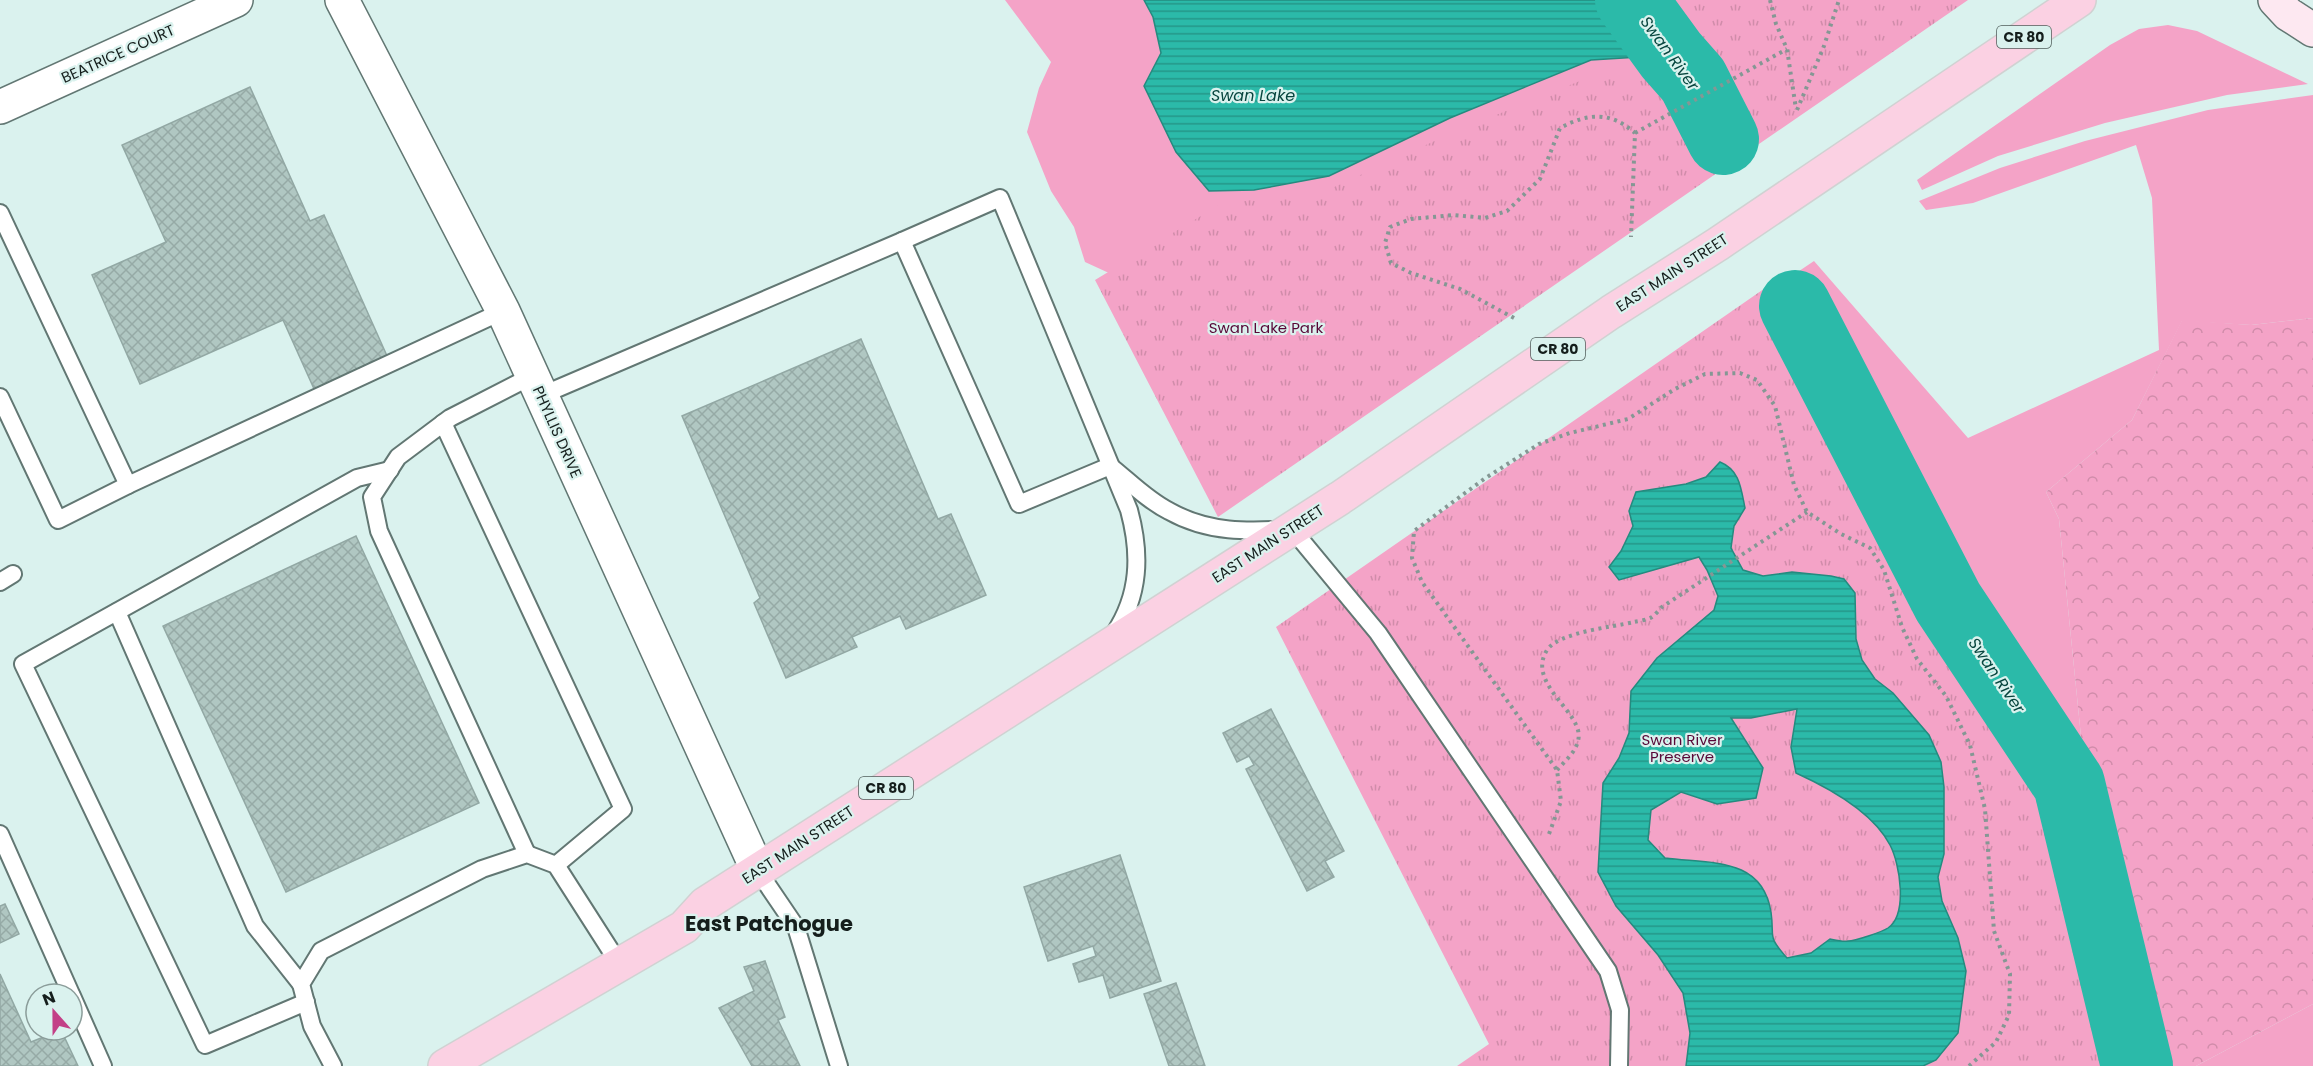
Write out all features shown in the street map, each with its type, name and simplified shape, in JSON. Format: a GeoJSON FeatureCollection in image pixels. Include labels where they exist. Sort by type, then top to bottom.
{"type":"FeatureCollection","features":[{"type":"Feature","properties":{"kind":"main road","name":"EAST MAIN STREET"},"geometry":{"type":"LineString","coordinates":[[459,1062],[684,927],[705,904],[1292,529],[1611,312],[1718,244],[2079,0]]}},
{"type":"Feature","properties":{"kind":"main road"},"geometry":{"type":"LineString","coordinates":[[2275,0],[2288,14],[2313,30]]}},
{"type":"Feature","properties":{"kind":"street","name":"BEATRICE COURT"},"geometry":{"type":"LineString","coordinates":[[0,107],[236,0]]}},
{"type":"Feature","properties":{"kind":"street","name":"PHYLLIS DRIVE"},"geometry":{"type":"LineString","coordinates":[[342,0],[503,311],[758,871]]}},
{"type":"Feature","properties":{"kind":"lane"},"geometry":{"type":"LineString","coordinates":[[527,854],[379,531],[372,497],[398,457],[443,423],[902,241],[1000,198],[1129,510],[1134,528],[1137,561],[1133,595],[1128,610],[1103,649]]}},
{"type":"Feature","properties":{"kind":"lane"},"geometry":{"type":"LineString","coordinates":[[0,213],[128,485]]}},
{"type":"Feature","properties":{"kind":"lane"},"geometry":{"type":"LineString","coordinates":[[902,241],[1019,504],[1110,466]]}},
{"type":"Feature","properties":{"kind":"lane"},"geometry":{"type":"LineString","coordinates":[[0,397],[58,519],[503,311]]}},
{"type":"Feature","properties":{"kind":"lane"},"geometry":{"type":"LineString","coordinates":[[443,423],[623,809],[556,865]]}},
{"type":"Feature","properties":{"kind":"lane"},"geometry":{"type":"LineString","coordinates":[[1110,466],[1168,511],[1194,522],[1222,530],[1243,532],[1292,529],[1378,633],[1608,971],[1620,1010],[1620,1066]]}},
{"type":"Feature","properties":{"kind":"lane"},"geometry":{"type":"LineString","coordinates":[[306,1002],[205,1045],[23,664],[357,478],[390,470]]}},
{"type":"Feature","properties":{"kind":"lane"},"geometry":{"type":"LineString","coordinates":[[117,612],[255,926],[302,984],[312,1026],[333,1066]]}},
{"type":"Feature","properties":{"kind":"lane"},"geometry":{"type":"LineString","coordinates":[[0,834],[65,982]]}},
{"type":"Feature","properties":{"kind":"lane"},"geometry":{"type":"LineString","coordinates":[[302,984],[321,951],[482,869],[527,854],[556,865],[620,965]]}},
{"type":"Feature","properties":{"kind":"lane"},"geometry":{"type":"LineString","coordinates":[[758,871],[796,927],[839,1066]]}},
{"type":"Feature","properties":{"kind":"lane"},"geometry":{"type":"LineString","coordinates":[[84,1024],[103,1066]]}},
{"type":"Feature","properties":{"kind":"path"},"geometry":{"type":"LineString","coordinates":[[1770,0],[1776,24],[1787,49],[1797,110],[1824,46],[1839,0]]}},
{"type":"Feature","properties":{"kind":"path"},"geometry":{"type":"LineString","coordinates":[[1635,134],[1787,49]]}},
{"type":"Feature","properties":{"kind":"path"},"geometry":{"type":"LineString","coordinates":[[1514,318],[1460,288],[1411,273],[1391,263],[1385,243],[1390,227],[1411,219],[1454,215],[1485,218],[1507,211],[1540,179],[1560,128],[1578,118],[1601,116],[1621,122],[1635,134]]}},
{"type":"Feature","properties":{"kind":"path"},"geometry":{"type":"LineString","coordinates":[[1631,237],[1635,134]]}},
{"type":"Feature","properties":{"kind":"path"},"geometry":{"type":"LineString","coordinates":[[1537,867],[1561,801],[1557,770],[1422,582],[1412,558],[1414,531],[1484,479],[1539,444],[1570,433],[1628,419],[1675,389],[1705,374],[1740,373],[1757,380],[1775,406],[1794,485],[1807,512],[1841,534],[1870,548],[1884,570],[1902,627],[1917,658],[1946,696],[1970,744],[1985,809],[1994,931],[2010,974],[2009,1015],[1996,1042],[1969,1066]]}},
{"type":"Feature","properties":{"kind":"path"},"geometry":{"type":"LineString","coordinates":[[1557,770],[1574,752],[1580,738],[1573,718],[1547,684],[1543,667],[1546,652],[1554,642],[1569,636],[1651,618],[1662,607],[1807,512]]}},
{"type":"Feature","properties":{"kind":"green space"},"geometry":{"type":"Polygon","coordinates":[[[1005,0],[1144,0],[1153,17],[1161,53],[1329,176],[1450,118],[1591,60],[1660,55],[1653,88],[1122,279],[1085,262],[1074,227],[1051,191],[1027,132],[1039,88],[1051,62],[1005,0]]]}},
{"type":"Feature","properties":{"kind":"green space"},"geometry":{"type":"Polygon","coordinates":[[[1665,0],[1731,0],[1702,48],[1676,29],[1665,0]]]}},
{"type":"Feature","properties":{"kind":"green space","name":"Swan Lake Park"},"geometry":{"type":"Polygon","coordinates":[[[1688,0],[1968,0],[1218,517],[1095,280],[1219,205],[1332,188],[1452,133],[1592,76],[1664,68],[1690,33],[1688,0]]]}},
{"type":"Feature","properties":{"kind":"green space"},"geometry":{"type":"Polygon","coordinates":[[[2168,25],[2197,31],[2308,84],[2227,95],[2105,123],[1998,156],[1922,190],[1917,180],[2110,45],[2139,29],[2168,25]]]}},
{"type":"Feature","properties":{"kind":"green space"},"geometry":{"type":"Polygon","coordinates":[[[2313,95],[2313,318],[2251,325],[2182,321],[2132,420],[2046,492],[2059,519],[2085,776],[2166,1066],[1663,1066],[1765,294],[1814,261],[1968,438],[2159,350],[2152,198],[2136,145],[1973,203],[1926,210],[1919,201],[2000,168],[2085,141],[2208,110],[2313,95]]]}},
{"type":"Feature","properties":{"kind":"green space","name":"Swan River Preserve"},"geometry":{"type":"Polygon","coordinates":[[[1771,284],[2059,792],[2144,1066],[1457,1066],[1489,1044],[1276,627],[1771,284]]]}},
{"type":"Feature","properties":{"kind":"green space"},"geometry":{"type":"Polygon","coordinates":[[[2313,318],[2313,1004],[2196,1066],[2166,1066],[2085,776],[2059,519],[2046,492],[2132,420],[2182,320],[2251,325],[2313,318]]]}},
{"type":"Feature","properties":{"kind":"green space"},"geometry":{"type":"Polygon","coordinates":[[[2313,1004],[2313,1066],[2196,1066],[2313,1004]]]}},
{"type":"Feature","properties":{"kind":"water","name":"Swan Lake"},"geometry":{"type":"Polygon","coordinates":[[[1144,0],[1665,0],[1676,29],[1671,55],[1591,60],[1450,118],[1329,176],[1254,190],[1209,191],[1176,152],[1144,86],[1161,53],[1153,17],[1144,0]]]}},
{"type":"Feature","properties":{"kind":"water"},"geometry":{"type":"Polygon","coordinates":[[[1720,462],[1727,465],[1736,475],[1745,508],[1734,526],[1731,548],[1743,570],[1763,576],[1792,572],[1844,579],[1855,593],[1856,639],[1862,660],[1875,679],[1893,693],[1929,735],[1941,762],[1944,787],[1944,854],[1938,877],[1942,901],[1958,938],[1966,971],[1958,1033],[1936,1060],[1923,1066],[1686,1066],[1690,1033],[1683,993],[1658,955],[1616,906],[1598,872],[1603,783],[1619,758],[1629,733],[1631,691],[1657,658],[1714,610],[1718,596],[1699,557],[1619,580],[1609,567],[1621,551],[1633,526],[1629,511],[1636,492],[1686,484],[1706,477],[1720,462]],[[1797,709],[1751,718],[1731,718],[1763,768],[1756,798],[1717,804],[1681,792],[1651,810],[1648,840],[1665,858],[1731,866],[1757,881],[1766,894],[1771,912],[1774,940],[1787,958],[1811,953],[1830,939],[1851,941],[1885,930],[1894,921],[1900,901],[1897,864],[1894,853],[1882,833],[1873,822],[1849,802],[1796,773],[1791,747],[1797,709]]]}},
{"type":"Feature","properties":{"kind":"building"},"geometry":{"type":"Polygon","coordinates":[[[250,87],[310,221],[324,215],[388,358],[315,391],[283,320],[140,384],[92,275],[166,242],[122,145],[250,87]]]}},
{"type":"Feature","properties":{"kind":"building"},"geometry":{"type":"Polygon","coordinates":[[[861,339],[938,519],[951,514],[986,595],[906,629],[900,616],[852,637],[857,647],[786,678],[754,603],[760,598],[682,416],[861,339]]]}},
{"type":"Feature","properties":{"kind":"building"},"geometry":{"type":"Polygon","coordinates":[[[356,536],[479,803],[286,892],[163,626],[356,536]]]}},
{"type":"Feature","properties":{"kind":"building"},"geometry":{"type":"Polygon","coordinates":[[[1271,709],[1344,851],[1325,861],[1334,877],[1307,891],[1246,769],[1254,765],[1249,756],[1237,762],[1223,733],[1271,709]]]}},
{"type":"Feature","properties":{"kind":"building"},"geometry":{"type":"Polygon","coordinates":[[[1120,855],[1161,981],[1110,998],[1103,975],[1079,982],[1073,964],[1096,956],[1093,946],[1048,961],[1024,887],[1120,855]]]}},
{"type":"Feature","properties":{"kind":"building"},"geometry":{"type":"Polygon","coordinates":[[[5,904],[19,934],[0,943],[0,906],[5,904]]]}},
{"type":"Feature","properties":{"kind":"building"},"geometry":{"type":"Polygon","coordinates":[[[765,961],[785,1017],[778,1020],[800,1066],[752,1066],[719,1008],[754,991],[744,967],[765,961]]]}},
{"type":"Feature","properties":{"kind":"building"},"geometry":{"type":"Polygon","coordinates":[[[0,974],[24,1027],[24,1042],[67,1042],[78,1066],[0,1066],[0,974]]]}},
{"type":"Feature","properties":{"kind":"building"},"geometry":{"type":"Polygon","coordinates":[[[1176,983],[1205,1066],[1169,1066],[1144,994],[1176,983]]]}},
{"type":"Feature","properties":{"kind":"waterway","name":"Swan River"},"geometry":{"type":"LineString","coordinates":[[1631,0],[1671,55],[1693,80],[1723,139]]}},
{"type":"Feature","properties":{"kind":"waterway","name":"Swan River"},"geometry":{"type":"LineString","coordinates":[[1795,306],[1948,602],[2069,784],[2137,1066]]}},
{"type":"Feature","properties":{"kind":"district","name":"East Patchogue"},"geometry":{"type":"Point","coordinates":[769,924]}}]}
